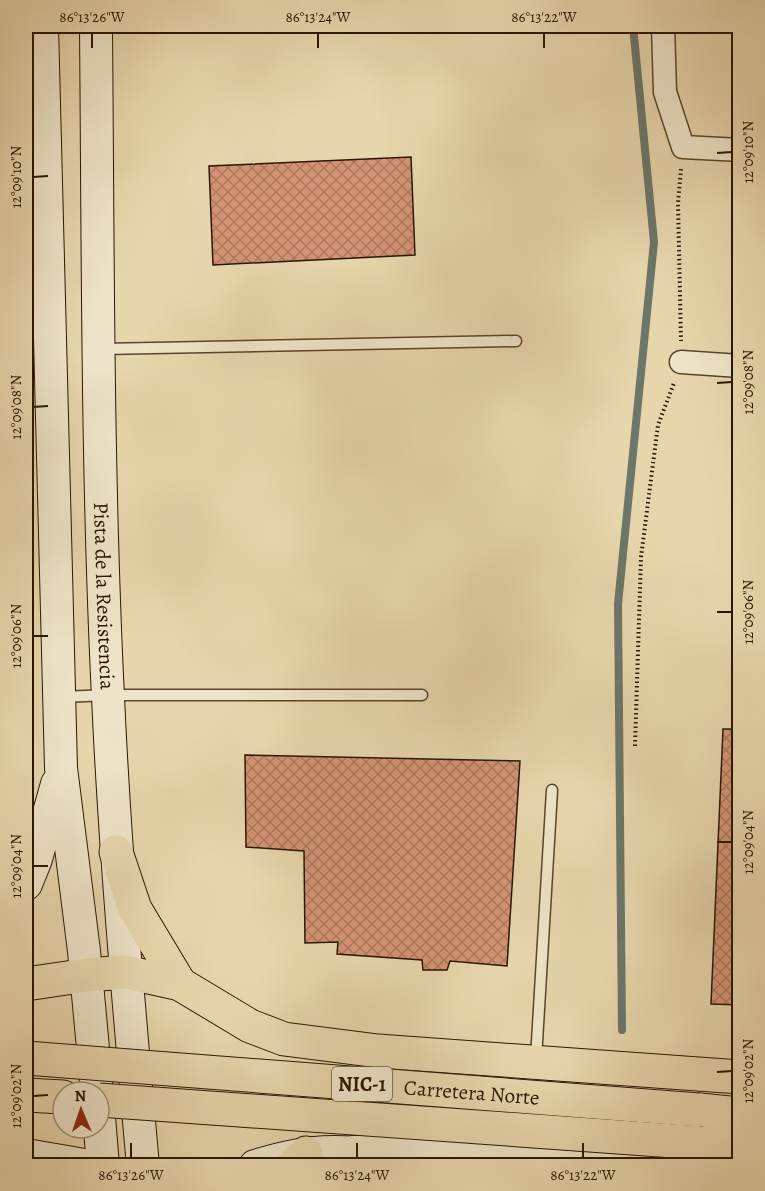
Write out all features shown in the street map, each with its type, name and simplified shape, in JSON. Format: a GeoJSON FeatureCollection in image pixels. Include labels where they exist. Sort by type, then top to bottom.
{"type":"FeatureCollection","features":[{"type":"Feature","properties":{"kind":"highway"},"geometry":{"type":"LineString","coordinates":[[116,852],[135,909],[180,984]]}},
{"type":"Feature","properties":{"kind":"highway"},"geometry":{"type":"LineString","coordinates":[[26,984],[126,972],[180,984],[250,1026],[284,1039],[378,1051],[740,1077]]}},
{"type":"Feature","properties":{"kind":"highway","name":"Carretera Norte"},"geometry":{"type":"LineString","coordinates":[[26,1058],[740,1114]]}},
{"type":"Feature","properties":{"kind":"highway"},"geometry":{"type":"LineString","coordinates":[[26,1095],[51,1096]]}},
{"type":"Feature","properties":{"kind":"highway","name":"Carretera Norte"},"geometry":{"type":"LineString","coordinates":[[111,1101],[740,1146]]}},
{"type":"Feature","properties":{"kind":"street"},"geometry":{"type":"LineString","coordinates":[[42,26],[61,768],[87,975],[96,1080]]}},
{"type":"Feature","properties":{"kind":"street","name":"Pista de la Resistencia"},"geometry":{"type":"LineString","coordinates":[[96,26],[99,349],[108,695],[116,852],[143,1166]]}},
{"type":"Feature","properties":{"kind":"street"},"geometry":{"type":"LineString","coordinates":[[663,26],[665,92],[682,147],[740,150]]}},
{"type":"Feature","properties":{"kind":"street"},"geometry":{"type":"LineString","coordinates":[[681,362],[740,366]]}},
{"type":"Feature","properties":{"kind":"street"},"geometry":{"type":"LineString","coordinates":[[26,884],[36,859],[61,768]]}},
{"type":"Feature","properties":{"kind":"street"},"geometry":{"type":"LineString","coordinates":[[101,1140],[103,1166]]}},
{"type":"Feature","properties":{"kind":"street"},"geometry":{"type":"LineString","coordinates":[[353,1152],[423,1166]]}},
{"type":"Feature","properties":{"kind":"street"},"geometry":{"type":"LineString","coordinates":[[255,1166],[353,1152],[436,1152],[676,1166]]}},
{"type":"Feature","properties":{"kind":"street"},"geometry":{"type":"LineString","coordinates":[[26,1155],[90,1166]]}},
{"type":"Feature","properties":{"kind":"lane"},"geometry":{"type":"LineString","coordinates":[[99,349],[516,341]]}},
{"type":"Feature","properties":{"kind":"lane"},"geometry":{"type":"LineString","coordinates":[[59,697],[422,695]]}},
{"type":"Feature","properties":{"kind":"lane"},"geometry":{"type":"LineString","coordinates":[[536,1062],[552,790]]}},
{"type":"Feature","properties":{"kind":"path"},"geometry":{"type":"LineString","coordinates":[[635,746],[641,557],[658,425],[681,362],[678,203],[682,147]]}},
{"type":"Feature","properties":{"kind":"building"},"geometry":{"type":"Polygon","coordinates":[[[411,157],[415,255],[213,265],[209,166],[411,157]]]}},
{"type":"Feature","properties":{"kind":"building"},"geometry":{"type":"Polygon","coordinates":[[[723,729],[740,729],[740,1005],[711,1004],[723,729]]]}},
{"type":"Feature","properties":{"kind":"building"},"geometry":{"type":"Polygon","coordinates":[[[245,755],[520,761],[507,966],[450,961],[447,970],[423,970],[422,960],[337,954],[338,942],[305,943],[304,851],[246,847],[245,755]]]}},
{"type":"Feature","properties":{"kind":"waterway"},"geometry":{"type":"LineString","coordinates":[[622,1030],[618,604],[654,242],[633,26]]}}]}
